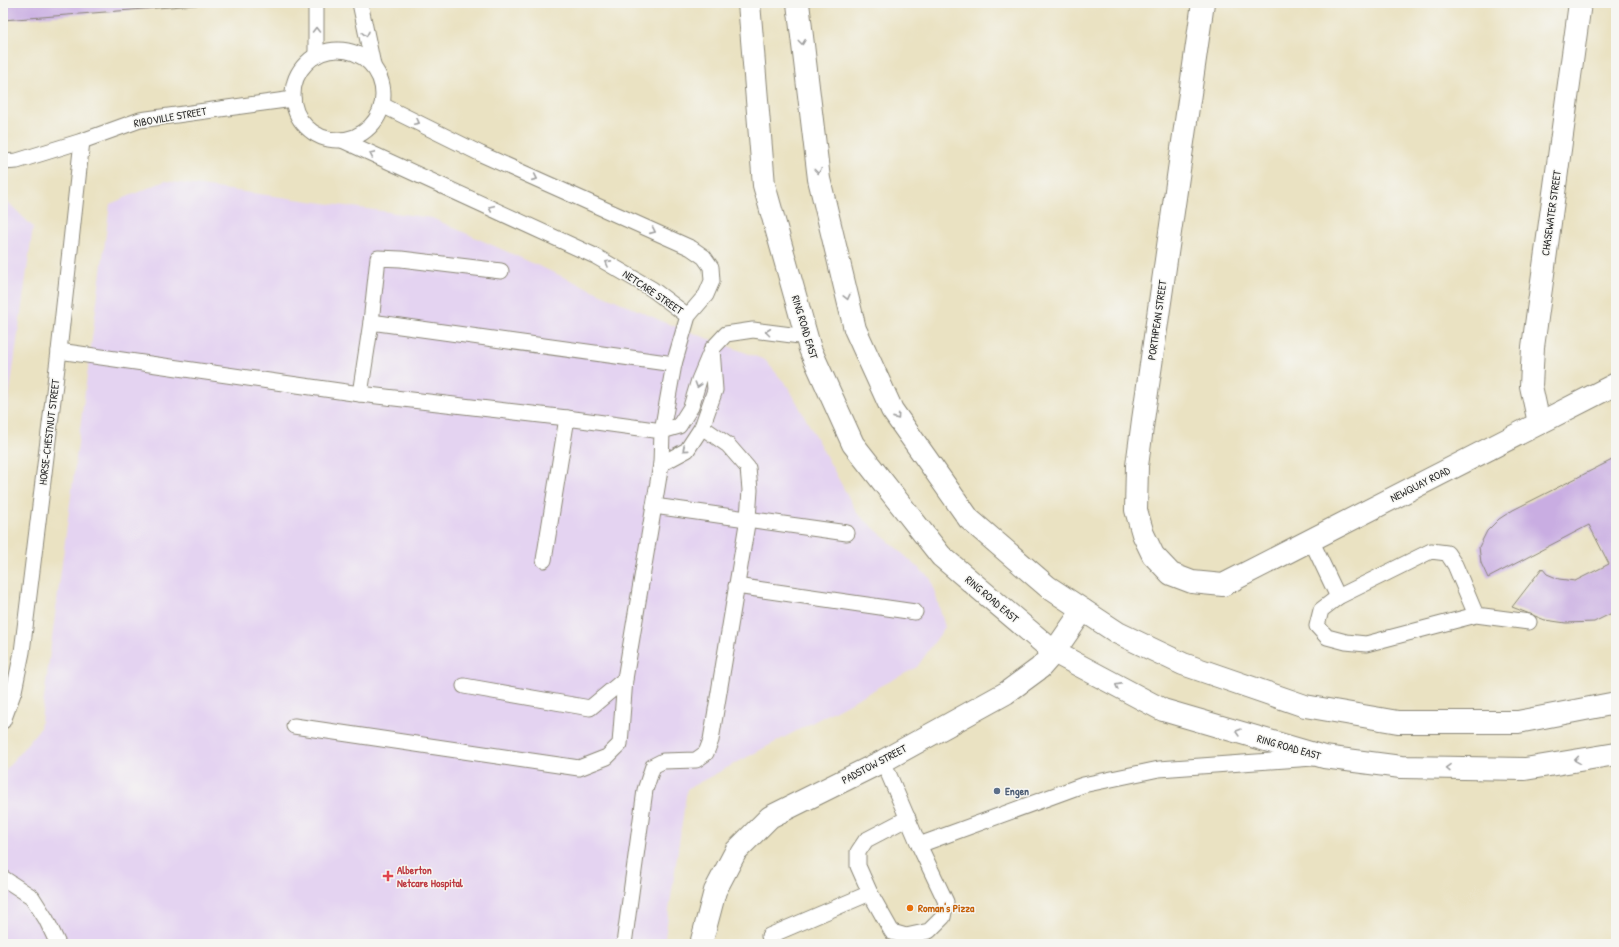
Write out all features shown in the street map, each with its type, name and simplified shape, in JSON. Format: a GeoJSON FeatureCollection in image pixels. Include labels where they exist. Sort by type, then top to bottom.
{"type":"FeatureCollection","features":[{"type":"Feature","properties":{"kind":"main road","name":"RING ROAD EAST"},"geometry":{"type":"LineString","coordinates":[[749,3],[764,185],[810,349],[853,444],[941,556],[1054,652],[1163,710],[1324,757],[1401,767],[1525,769],[1616,754]]}},
{"type":"Feature","properties":{"kind":"main road"},"geometry":{"type":"LineString","coordinates":[[798,3],[819,180],[855,329],[892,410],[969,520],[1048,587],[1118,633],[1183,664],[1305,706],[1398,722],[1518,722],[1616,703]]}},
{"type":"Feature","properties":{"kind":"main road","name":"PORTHPEAN STREET"},"geometry":{"type":"LineString","coordinates":[[1203,3],[1142,420],[1137,466],[1136,510],[1143,534],[1153,555],[1171,574],[1192,582],[1223,585]]}},
{"type":"Feature","properties":{"kind":"main road","name":"CHASEWATER STREET"},"geometry":{"type":"LineString","coordinates":[[1539,423],[1531,386],[1533,347],[1580,3]]}},
{"type":"Feature","properties":{"kind":"main road","name":"NEWQUAY ROAD"},"geometry":{"type":"LineString","coordinates":[[1223,585],[1616,384]]}},
{"type":"Feature","properties":{"kind":"main road","name":"PADSTOW STREET"},"geometry":{"type":"LineString","coordinates":[[701,944],[715,891],[736,851],[770,817],[883,760],[1006,693],[1040,668],[1054,652],[1083,610]]}},
{"type":"Feature","properties":{"kind":"lane"},"geometry":{"type":"LineString","coordinates":[[316,3],[316,56]]}},
{"type":"Feature","properties":{"kind":"lane"},"geometry":{"type":"LineString","coordinates":[[360,3],[373,65],[380,77],[384,91],[382,105],[377,118],[368,129],[356,137],[342,140],[328,139],[315,134],[304,125],[297,112],[293,99],[294,84],[300,71],[309,60],[321,53],[335,50],[349,51],[362,56],[373,65]]}},
{"type":"Feature","properties":{"kind":"lane","name":"RIBOVILLE STREET"},"geometry":{"type":"LineString","coordinates":[[3,162],[17,161],[82,141],[140,120],[293,99]]}},
{"type":"Feature","properties":{"kind":"lane","name":"NETCARE STREET"},"geometry":{"type":"LineString","coordinates":[[342,140],[595,256],[652,289],[688,316],[706,295],[712,281],[711,267],[704,257],[691,248],[481,154],[382,105]]}},
{"type":"Feature","properties":{"kind":"lane","name":"HORSE-CHESTNUT STREET"},"geometry":{"type":"LineString","coordinates":[[3,721],[14,691],[22,652],[59,350],[82,141]]}},
{"type":"Feature","properties":{"kind":"lane"},"geometry":{"type":"LineString","coordinates":[[360,394],[378,258],[401,259],[501,271]]}},
{"type":"Feature","properties":{"kind":"lane"},"geometry":{"type":"LineString","coordinates":[[294,726],[578,768],[606,758],[620,744],[625,680],[654,506],[660,464],[662,431],[674,364],[688,316]]}},
{"type":"Feature","properties":{"kind":"lane"},"geometry":{"type":"LineString","coordinates":[[370,322],[674,364]]}},
{"type":"Feature","properties":{"kind":"lane"},"geometry":{"type":"LineString","coordinates":[[59,350],[360,394],[567,418],[662,431],[679,426],[691,407],[699,380],[712,349],[726,334],[753,330],[807,337]]}},
{"type":"Feature","properties":{"kind":"lane"},"geometry":{"type":"LineString","coordinates":[[660,464],[686,450],[702,427],[715,390],[712,349]]}},
{"type":"Feature","properties":{"kind":"lane"},"geometry":{"type":"LineString","coordinates":[[544,560],[567,418]]}},
{"type":"Feature","properties":{"kind":"lane"},"geometry":{"type":"LineString","coordinates":[[624,944],[646,790],[653,766],[662,761],[696,760],[706,753],[711,740],[748,518],[750,490],[748,468],[728,444],[702,427]]}},
{"type":"Feature","properties":{"kind":"lane"},"geometry":{"type":"LineString","coordinates":[[654,506],[847,533]]}},
{"type":"Feature","properties":{"kind":"lane"},"geometry":{"type":"LineString","coordinates":[[1311,540],[1338,597]]}},
{"type":"Feature","properties":{"kind":"lane"},"geometry":{"type":"LineString","coordinates":[[1476,614],[1455,565],[1447,553],[1431,551],[1338,597],[1321,610],[1317,626],[1327,637],[1346,642],[1366,644],[1476,614],[1529,622]]}},
{"type":"Feature","properties":{"kind":"lane"},"geometry":{"type":"LineString","coordinates":[[736,586],[915,612]]}},
{"type":"Feature","properties":{"kind":"lane"},"geometry":{"type":"LineString","coordinates":[[464,686],[590,708],[625,680]]}},
{"type":"Feature","properties":{"kind":"lane"},"geometry":{"type":"LineString","coordinates":[[919,845],[1083,785],[1159,769],[1324,757]]}},
{"type":"Feature","properties":{"kind":"lane"},"geometry":{"type":"LineString","coordinates":[[883,760],[908,818],[919,845],[946,902],[943,917],[929,931],[906,936],[892,932],[870,893],[858,866],[858,852],[866,840],[908,818]]}},
{"type":"Feature","properties":{"kind":"lane"},"geometry":{"type":"LineString","coordinates":[[3,878],[32,897],[46,919],[58,944]]}},
{"type":"Feature","properties":{"kind":"lane"},"geometry":{"type":"LineString","coordinates":[[769,936],[870,893]]}},
{"type":"Feature","properties":{"kind":"shaded area"},"geometry":{"type":"Polygon","coordinates":[[[165,181],[432,218],[664,322],[765,360],[789,388],[857,513],[931,579],[945,627],[917,667],[687,789],[664,944],[3,944],[3,773],[40,728],[110,204],[165,181]]]}},
{"type":"Feature","properties":{"kind":"shaded area"},"geometry":{"type":"Polygon","coordinates":[[[6,200],[33,227],[3,442],[3,201],[6,200]]]}},
{"type":"Feature","properties":{"kind":"building"},"geometry":{"type":"Polygon","coordinates":[[[3,3],[208,3],[208,4],[3,20],[3,3]]]}},
{"type":"Feature","properties":{"kind":"building"},"geometry":{"type":"Polygon","coordinates":[[[1616,458],[1616,611],[1594,622],[1566,623],[1545,620],[1512,607],[1542,568],[1547,574],[1559,579],[1575,581],[1609,564],[1589,525],[1488,578],[1481,563],[1479,547],[1487,531],[1499,519],[1513,510],[1616,458]]]}},
{"type":"Feature","properties":{"kind":"place","name":"Engen"},"geometry":{"type":"Point","coordinates":[997,791]}},
{"type":"Feature","properties":{"kind":"place","name":"Alberton Netcare Hospital"},"geometry":{"type":"Point","coordinates":[388,876]}},
{"type":"Feature","properties":{"kind":"place","name":"Roman's Pizza"},"geometry":{"type":"Point","coordinates":[910,908]}}]}
